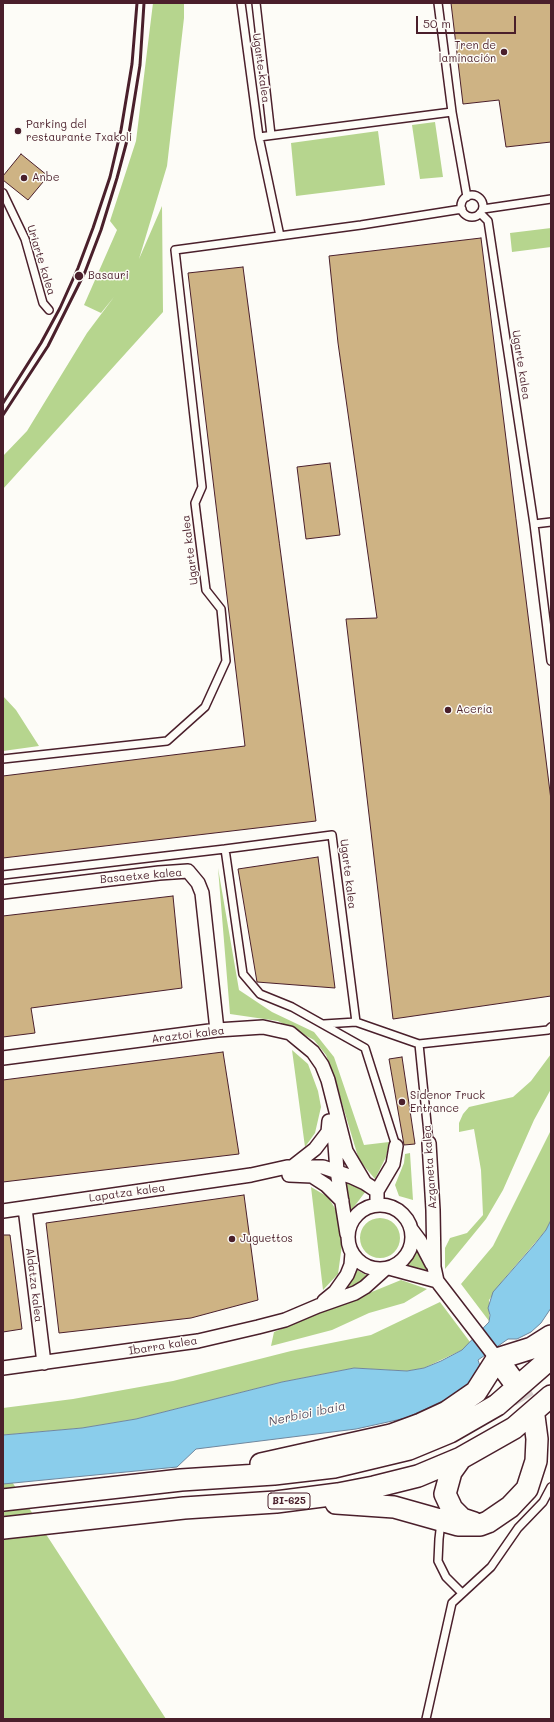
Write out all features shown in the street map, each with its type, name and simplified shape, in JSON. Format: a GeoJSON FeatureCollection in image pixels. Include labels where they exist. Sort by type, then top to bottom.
{"type":"FeatureCollection","features":[{"type":"Feature","properties":{"kind":"main road"},"geometry":{"type":"LineString","coordinates":[[181,1480],[384,1436],[421,1424],[447,1412],[476,1392],[496,1359],[532,1348],[551,1336]]}},
{"type":"Feature","properties":{"kind":"main road"},"geometry":{"type":"LineString","coordinates":[[3,1500],[181,1480],[274,1474],[334,1467],[410,1449],[450,1432],[497,1405],[551,1358]]}},
{"type":"Feature","properties":{"kind":"main road"},"geometry":{"type":"LineString","coordinates":[[496,1359],[514,1382]]}},
{"type":"Feature","properties":{"kind":"main road","name":"BI-625"},"geometry":{"type":"LineString","coordinates":[[3,1528],[184,1508],[276,1502],[338,1494],[374,1487],[418,1476],[462,1458],[514,1428],[551,1396]]}},
{"type":"Feature","properties":{"kind":"main road"},"geometry":{"type":"LineString","coordinates":[[276,1502],[366,1504],[394,1507],[458,1524],[480,1525],[497,1517],[510,1507],[527,1488],[536,1461],[537,1439],[534,1416]]}},
{"type":"Feature","properties":{"kind":"main road"},"geometry":{"type":"LineString","coordinates":[[462,1458],[451,1472],[445,1494],[452,1509],[462,1519],[480,1525]]}},
{"type":"Feature","properties":{"kind":"street","name":"Basaetxe kalea"},"geometry":{"type":"LineString","coordinates":[[3,892],[159,873],[188,871],[198,883],[202,893],[217,1030]]}},
{"type":"Feature","properties":{"kind":"street","name":"Araztoi kalea"},"geometry":{"type":"LineString","coordinates":[[3,1058],[217,1030],[263,1027],[290,1033],[313,1052],[322,1065],[328,1080],[332,1101]]}},
{"type":"Feature","properties":{"kind":"street"},"geometry":{"type":"LineString","coordinates":[[292,1167],[312,1152],[328,1132],[332,1101]]}},
{"type":"Feature","properties":{"kind":"street"},"geometry":{"type":"LineString","coordinates":[[332,1101],[337,1171],[348,1235]]}},
{"type":"Feature","properties":{"kind":"street"},"geometry":{"type":"LineString","coordinates":[[332,1101],[346,1151],[365,1183]]}},
{"type":"Feature","properties":{"kind":"street","name":"Azganeta kalea"},"geometry":{"type":"LineString","coordinates":[[429,1143],[433,1210],[434,1267],[437,1281]]}},
{"type":"Feature","properties":{"kind":"street"},"geometry":{"type":"LineString","coordinates":[[396,1146],[392,1164],[377,1191],[377,1205],[360,1211],[349,1226],[348,1244],[352,1253],[358,1261],[366,1266],[376,1269],[387,1269],[437,1281],[496,1359]]}},
{"type":"Feature","properties":{"kind":"street"},"geometry":{"type":"LineString","coordinates":[[251,1175],[292,1167],[323,1167],[337,1171],[365,1183],[377,1191]]}},
{"type":"Feature","properties":{"kind":"street"},"geometry":{"type":"LineString","coordinates":[[251,1175],[312,1176],[326,1185],[342,1201]]}},
{"type":"Feature","properties":{"kind":"street","name":"Lapatza kalea"},"geometry":{"type":"LineString","coordinates":[[3,1211],[251,1175]]}},
{"type":"Feature","properties":{"kind":"street","name":"Azganeta kalea"},"geometry":{"type":"LineString","coordinates":[[377,1205],[388,1206],[398,1211],[406,1219],[434,1267]]}},
{"type":"Feature","properties":{"kind":"street","name":"Aldatza kalea"},"geometry":{"type":"LineString","coordinates":[[25,1208],[44,1363]]}},
{"type":"Feature","properties":{"kind":"street"},"geometry":{"type":"LineString","coordinates":[[387,1269],[398,1264],[405,1257],[410,1248],[412,1239],[411,1229]]}},
{"type":"Feature","properties":{"kind":"street","name":"Ibarra kalea"},"geometry":{"type":"LineString","coordinates":[[318,1306],[341,1285],[351,1265],[352,1253]]}},
{"type":"Feature","properties":{"kind":"street","name":"Ibarra kalea"},"geometry":{"type":"LineString","coordinates":[[3,1368],[198,1341],[285,1320],[355,1293],[387,1269]]}},
{"type":"Feature","properties":{"kind":"lane","name":"Ugarte kalea"},"geometry":{"type":"LineString","coordinates":[[241,3],[259,137],[280,236]]}},
{"type":"Feature","properties":{"kind":"lane"},"geometry":{"type":"LineString","coordinates":[[256,3],[271,135]]}},
{"type":"Feature","properties":{"kind":"lane"},"geometry":{"type":"LineString","coordinates":[[438,3],[452,112],[467,197],[462,202],[462,209]]}},
{"type":"Feature","properties":{"kind":"lane"},"geometry":{"type":"LineString","coordinates":[[259,137],[452,112]]}},
{"type":"Feature","properties":{"kind":"lane","name":"Uriarte kalea"},"geometry":{"type":"LineString","coordinates":[[3,193],[25,239],[43,303],[49,310]]}},
{"type":"Feature","properties":{"kind":"lane","name":"Ugarte kalea"},"geometry":{"type":"LineString","coordinates":[[467,197],[477,196],[482,202],[482,211],[488,221],[534,524],[551,662]]}},
{"type":"Feature","properties":{"kind":"lane","name":"Ugarte kalea"},"geometry":{"type":"LineString","coordinates":[[3,759],[167,741],[205,707],[226,661],[221,609],[206,590],[195,502],[202,487],[175,250],[462,209],[466,214],[472,217],[482,211],[551,199]]}},
{"type":"Feature","properties":{"kind":"lane"},"geometry":{"type":"LineString","coordinates":[[534,524],[551,522]]}},
{"type":"Feature","properties":{"kind":"lane","name":"Ugarte kalea"},"geometry":{"type":"LineString","coordinates":[[3,874],[225,849],[332,835],[356,1022]]}},
{"type":"Feature","properties":{"kind":"lane"},"geometry":{"type":"LineString","coordinates":[[225,849],[243,974],[260,994],[292,1007],[365,1048],[396,1146]]}},
{"type":"Feature","properties":{"kind":"lane"},"geometry":{"type":"LineString","coordinates":[[323,1024],[356,1022],[419,1044],[548,1030],[551,1027]]}},
{"type":"Feature","properties":{"kind":"lane","name":"Azganeta kalea"},"geometry":{"type":"LineString","coordinates":[[419,1044],[429,1143]]}},
{"type":"Feature","properties":{"kind":"lane"},"geometry":{"type":"LineString","coordinates":[[426,1719],[452,1602],[491,1567],[518,1528],[543,1502],[551,1487]]}},
{"type":"Feature","properties":{"kind":"lane"},"geometry":{"type":"LineString","coordinates":[[442,1520],[438,1561],[446,1577],[462,1593]]}},
{"type":"Feature","properties":{"kind":"green space"},"geometry":{"type":"Polygon","coordinates":[[[153,3],[184,3],[184,18],[167,166],[139,259],[162,206],[163,312],[3,489],[3,456],[27,431],[87,333],[114,297],[101,313],[84,305],[117,230],[110,221],[136,141],[153,3]]]}},
{"type":"Feature","properties":{"kind":"green space"},"geometry":{"type":"Polygon","coordinates":[[[435,122],[443,177],[420,179],[412,125],[435,122]]]}},
{"type":"Feature","properties":{"kind":"green space"},"geometry":{"type":"Polygon","coordinates":[[[378,131],[385,185],[296,196],[291,143],[378,131]]]}},
{"type":"Feature","properties":{"kind":"green space"},"geometry":{"type":"Polygon","coordinates":[[[551,228],[551,247],[512,252],[510,233],[551,228]]]}},
{"type":"Feature","properties":{"kind":"green space"},"geometry":{"type":"Polygon","coordinates":[[[3,696],[16,710],[39,746],[3,751],[3,696]]]}},
{"type":"Feature","properties":{"kind":"green space"},"geometry":{"type":"Polygon","coordinates":[[[218,868],[239,990],[272,1012],[314,1032],[334,1057],[364,1145],[389,1142],[386,1157],[375,1179],[359,1160],[333,1073],[326,1055],[314,1040],[278,1021],[230,1014],[218,868]]]}},
{"type":"Feature","properties":{"kind":"green space"},"geometry":{"type":"Polygon","coordinates":[[[292,1050],[308,1064],[318,1091],[321,1107],[315,1133],[305,1147],[292,1050]]]}},
{"type":"Feature","properties":{"kind":"green space"},"geometry":{"type":"Polygon","coordinates":[[[551,1054],[551,1089],[534,1120],[503,1190],[486,1219],[445,1269],[445,1248],[450,1238],[467,1233],[483,1215],[481,1170],[474,1129],[459,1132],[459,1123],[463,1114],[469,1107],[513,1097],[531,1081],[551,1054]]]}},
{"type":"Feature","properties":{"kind":"green space"},"geometry":{"type":"Polygon","coordinates":[[[551,1130],[551,1220],[546,1230],[504,1279],[489,1300],[489,1321],[461,1284],[493,1246],[551,1130]]]}},
{"type":"Feature","properties":{"kind":"green space"},"geometry":{"type":"Polygon","coordinates":[[[410,1153],[413,1200],[399,1196],[395,1185],[404,1163],[405,1154],[410,1153]]]}},
{"type":"Feature","properties":{"kind":"green space"},"geometry":{"type":"Polygon","coordinates":[[[344,1181],[366,1191],[350,1212],[344,1181]]]}},
{"type":"Feature","properties":{"kind":"green space"},"geometry":{"type":"Polygon","coordinates":[[[311,1187],[328,1197],[336,1210],[342,1245],[338,1274],[323,1290],[311,1187]]]}},
{"type":"Feature","properties":{"kind":"green space"},"geometry":{"type":"Polygon","coordinates":[[[376,1218],[384,1218],[391,1221],[397,1227],[400,1238],[397,1249],[391,1255],[384,1258],[376,1258],[369,1255],[363,1249],[360,1242],[360,1234],[363,1227],[369,1221],[376,1218]]]}},
{"type":"Feature","properties":{"kind":"green space"},"geometry":{"type":"Polygon","coordinates":[[[418,1247],[432,1278],[404,1268],[418,1247]]]}},
{"type":"Feature","properties":{"kind":"green space"},"geometry":{"type":"Polygon","coordinates":[[[355,1269],[370,1277],[344,1292],[355,1269]]]}},
{"type":"Feature","properties":{"kind":"green space"},"geometry":{"type":"Polygon","coordinates":[[[401,1280],[427,1289],[404,1303],[369,1313],[332,1330],[271,1346],[274,1332],[401,1280]]]}},
{"type":"Feature","properties":{"kind":"green space"},"geometry":{"type":"Polygon","coordinates":[[[440,1302],[470,1342],[462,1350],[424,1368],[407,1371],[354,1368],[282,1382],[136,1419],[82,1428],[3,1435],[3,1408],[73,1399],[173,1381],[291,1351],[371,1335],[440,1302]]]}},
{"type":"Feature","properties":{"kind":"green space"},"geometry":{"type":"Polygon","coordinates":[[[3,1468],[166,1719],[3,1719],[3,1468]]]}},
{"type":"Feature","properties":{"kind":"water","name":"Nerbioi ibaia"},"geometry":{"type":"Polygon","coordinates":[[[551,1220],[551,1308],[541,1323],[531,1332],[517,1339],[508,1339],[478,1360],[480,1366],[478,1374],[466,1390],[406,1418],[356,1429],[196,1449],[177,1467],[3,1484],[3,1435],[82,1428],[136,1419],[282,1382],[354,1368],[407,1371],[424,1368],[441,1361],[462,1350],[489,1322],[490,1315],[488,1308],[493,1292],[534,1245],[546,1230],[551,1220]]]}},
{"type":"Feature","properties":{"kind":"building","name":"Tren de laminación"},"geometry":{"type":"Polygon","coordinates":[[[451,3],[551,3],[551,142],[506,147],[499,100],[463,104],[451,3]]]}},
{"type":"Feature","properties":{"kind":"building","name":"Anbe"},"geometry":{"type":"Polygon","coordinates":[[[21,154],[48,176],[28,200],[3,180],[3,176],[21,154]]]}},
{"type":"Feature","properties":{"kind":"building","name":"Acería"},"geometry":{"type":"Polygon","coordinates":[[[481,238],[551,800],[551,996],[393,1019],[346,619],[377,618],[338,343],[329,256],[481,238]]]}},
{"type":"Feature","properties":{"kind":"building"},"geometry":{"type":"Polygon","coordinates":[[[243,267],[316,821],[3,858],[3,776],[245,746],[188,273],[243,267]]]}},
{"type":"Feature","properties":{"kind":"building"},"geometry":{"type":"Polygon","coordinates":[[[330,463],[340,535],[306,539],[297,467],[330,463]]]}},
{"type":"Feature","properties":{"kind":"building"},"geometry":{"type":"Polygon","coordinates":[[[318,857],[335,988],[257,982],[238,869],[318,857]]]}},
{"type":"Feature","properties":{"kind":"building"},"geometry":{"type":"Polygon","coordinates":[[[173,896],[182,988],[31,1008],[35,1033],[3,1037],[3,916],[173,896]]]}},
{"type":"Feature","properties":{"kind":"building"},"geometry":{"type":"Polygon","coordinates":[[[223,1052],[239,1154],[3,1182],[3,1080],[223,1052]]]}},
{"type":"Feature","properties":{"kind":"building","name":"Sidenor Truck Entrance"},"geometry":{"type":"Polygon","coordinates":[[[402,1057],[415,1144],[404,1145],[389,1059],[402,1057]]]}},
{"type":"Feature","properties":{"kind":"building"},"geometry":{"type":"Polygon","coordinates":[[[244,1195],[258,1300],[191,1318],[59,1333],[46,1223],[244,1195]]]}},
{"type":"Feature","properties":{"kind":"building"},"geometry":{"type":"Polygon","coordinates":[[[3,1235],[10,1235],[22,1329],[3,1332],[3,1235]]]}},
{"type":"Feature","properties":{"kind":"tunnel"},"geometry":{"type":"LineString","coordinates":[[514,1382],[534,1416]]}},
{"type":"Feature","properties":{"kind":"railway"},"geometry":{"type":"LineString","coordinates":[[3,403],[41,343],[60,308],[78,268],[93,228],[110,177],[121,130],[132,64],[137,3]]}},
{"type":"Feature","properties":{"kind":"railway"},"geometry":{"type":"LineString","coordinates":[[3,415],[48,346],[85,272],[101,230],[129,133],[140,65],[144,3]]}},
{"type":"Feature","properties":{"kind":"place","name":"Tren de laminación"},"geometry":{"type":"Point","coordinates":[504,52]}},
{"type":"Feature","properties":{"kind":"place","name":"Parking del restaurante Txakoli"},"geometry":{"type":"Point","coordinates":[18,131]}},
{"type":"Feature","properties":{"kind":"place","name":"Anbe"},"geometry":{"type":"Point","coordinates":[24,178]}},
{"type":"Feature","properties":{"kind":"place","name":"Basauri"},"geometry":{"type":"Point","coordinates":[79,276]}},
{"type":"Feature","properties":{"kind":"place","name":"Acería"},"geometry":{"type":"Point","coordinates":[448,710]}},
{"type":"Feature","properties":{"kind":"place","name":"Sidenor Truck Entrance"},"geometry":{"type":"Point","coordinates":[402,1102]}},
{"type":"Feature","properties":{"kind":"place","name":"Juguettos"},"geometry":{"type":"Point","coordinates":[232,1239]}}]}
